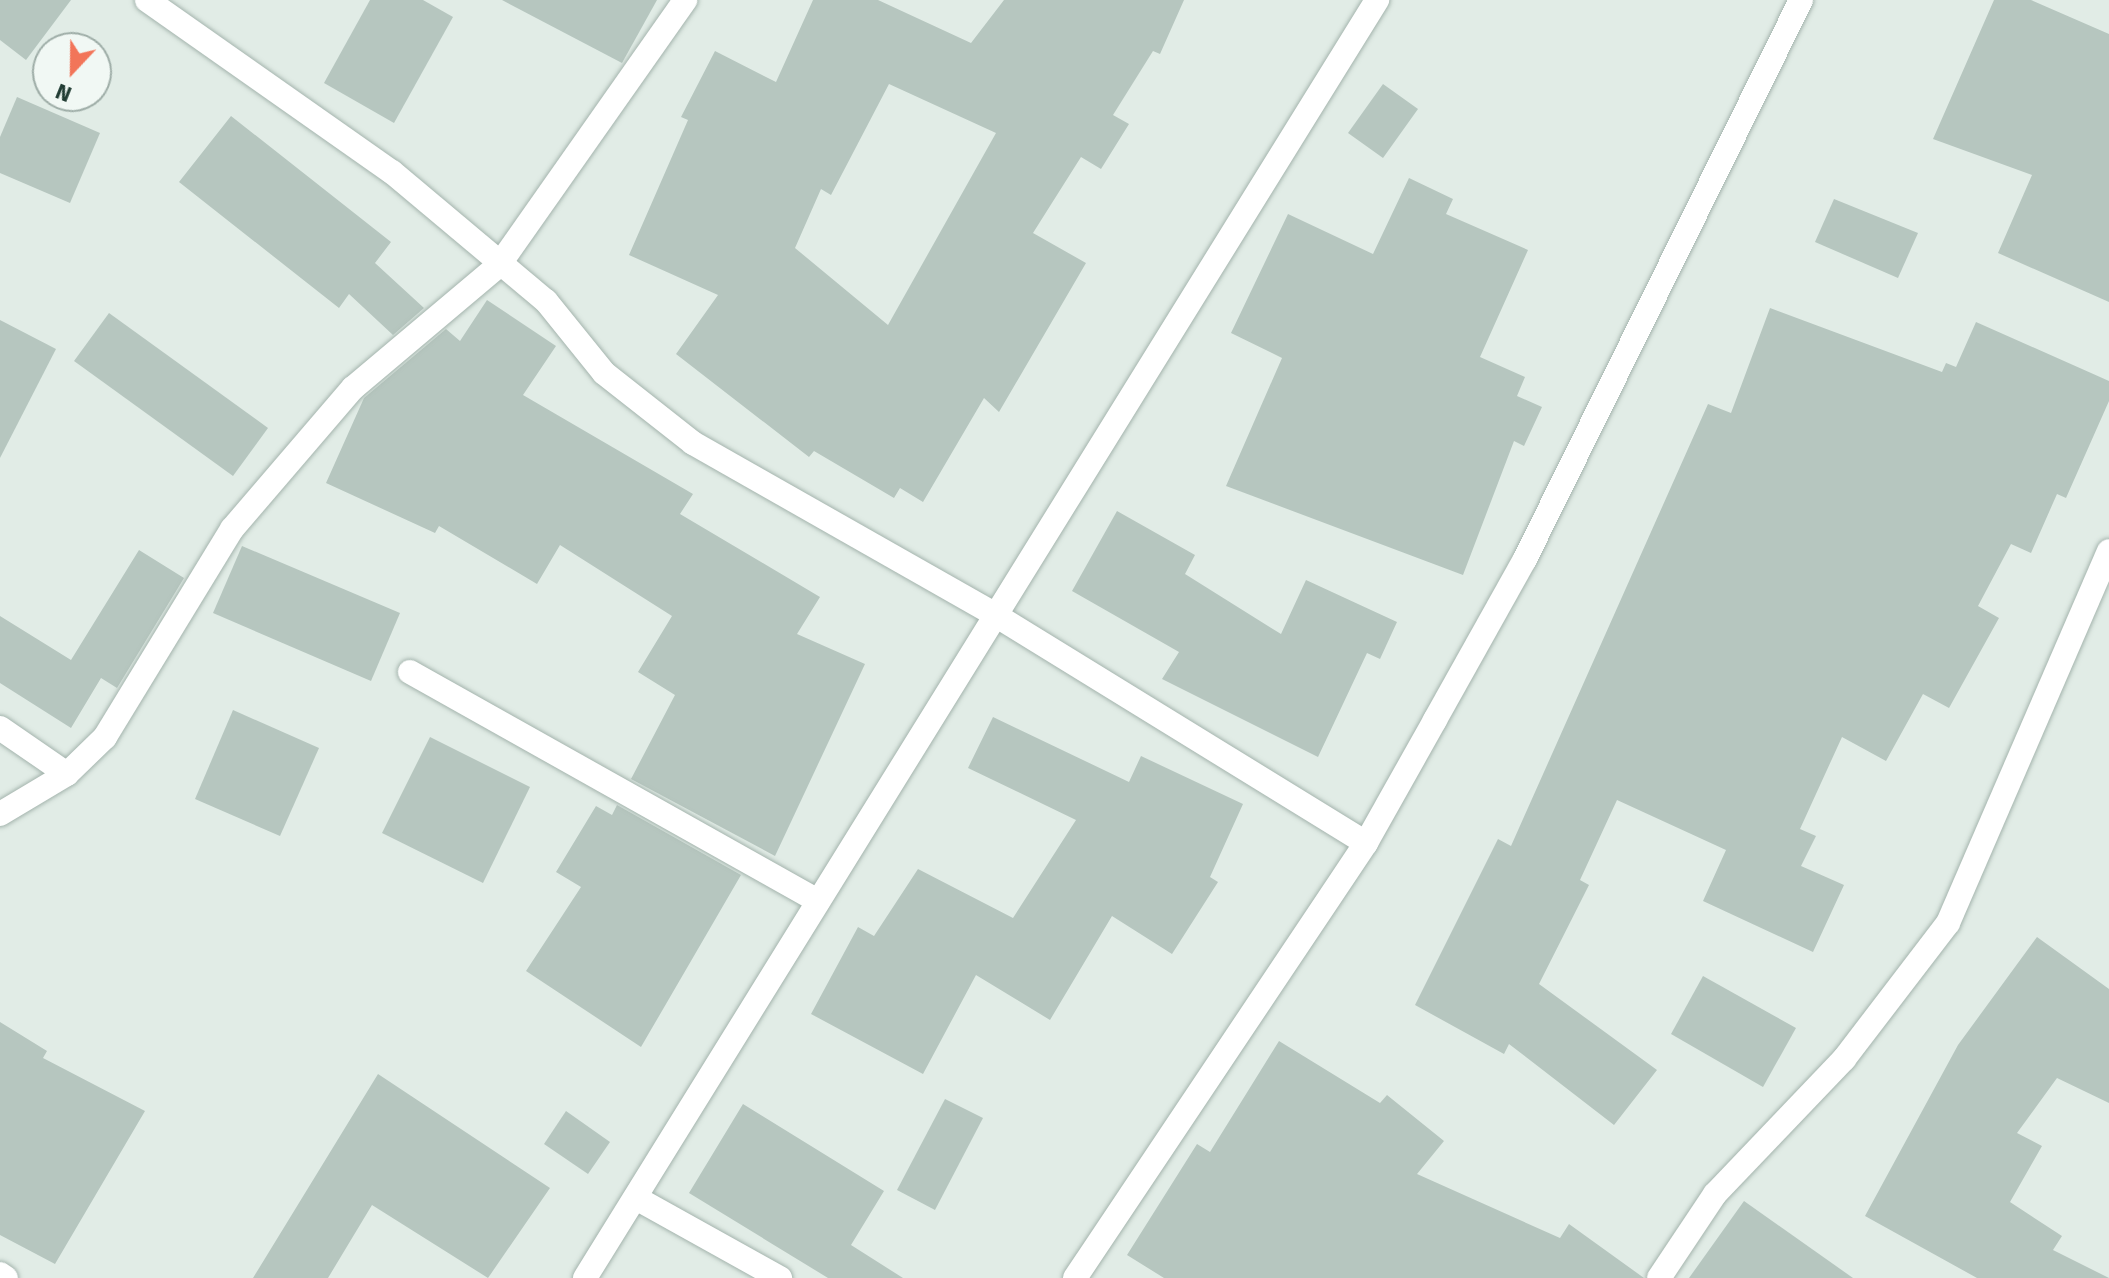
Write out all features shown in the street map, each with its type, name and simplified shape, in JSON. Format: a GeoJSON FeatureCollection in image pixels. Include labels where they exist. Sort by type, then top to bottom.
{"type":"FeatureCollection","features":[{"type":"Feature","properties":{"kind":"street"},"geometry":{"type":"LineString","coordinates":[[147,0],[392,172],[499,265],[546,301],[604,373],[693,443],[997,616],[1366,843]]}},
{"type":"Feature","properties":{"kind":"street"},"geometry":{"type":"LineString","coordinates":[[0,814],[67,774],[105,737],[232,529],[353,388],[499,265],[685,0]]}},
{"type":"Feature","properties":{"kind":"street"},"geometry":{"type":"LineString","coordinates":[[585,1278],[1377,0]]}},
{"type":"Feature","properties":{"kind":"street"},"geometry":{"type":"LineString","coordinates":[[1075,1278],[1366,843],[1525,559],[1801,0]]}},
{"type":"Feature","properties":{"kind":"street"},"geometry":{"type":"LineString","coordinates":[[1659,1278],[1715,1194],[1844,1059],[1948,923],[2109,551]]}},
{"type":"Feature","properties":{"kind":"street"},"geometry":{"type":"LineString","coordinates":[[410,672],[818,901]]}},
{"type":"Feature","properties":{"kind":"street"},"geometry":{"type":"LineString","coordinates":[[0,728],[67,774]]}},
{"type":"Feature","properties":{"kind":"street"},"geometry":{"type":"LineString","coordinates":[[636,1198],[780,1278]]}},
{"type":"Feature","properties":{"kind":"street"},"geometry":{"type":"LineString","coordinates":[[0,1274],[6,1278]]}},
{"type":"Feature","properties":{"kind":"building"},"geometry":{"type":"Polygon","coordinates":[[[0,0],[71,0],[47,32],[32,32],[32,52],[26,60],[0,40],[0,0]]]}},
{"type":"Feature","properties":{"kind":"building"},"geometry":{"type":"Polygon","coordinates":[[[370,0],[423,0],[453,17],[394,123],[324,83],[370,0]]]}},
{"type":"Feature","properties":{"kind":"building"},"geometry":{"type":"Polygon","coordinates":[[[502,0],[657,0],[622,63],[502,0]]]}},
{"type":"Feature","properties":{"kind":"building"},"geometry":{"type":"Polygon","coordinates":[[[813,0],[878,0],[971,43],[1004,0],[1184,0],[1160,54],[1153,51],[1113,115],[1129,124],[1101,169],[1081,157],[1033,233],[1086,263],[999,412],[984,398],[923,502],[900,488],[894,498],[814,451],[809,457],[676,354],[718,295],[629,255],[688,120],[681,117],[715,51],[776,82],[813,0]],[[889,84],[831,195],[821,189],[795,248],[888,325],[996,133],[889,84]]]}},
{"type":"Feature","properties":{"kind":"building"},"geometry":{"type":"Polygon","coordinates":[[[1994,0],[2031,0],[2109,34],[2109,302],[1998,253],[2032,175],[1933,139],[1994,0]]]}},
{"type":"Feature","properties":{"kind":"building"},"geometry":{"type":"Polygon","coordinates":[[[1383,84],[1418,109],[1383,158],[1348,133],[1383,84]]]}},
{"type":"Feature","properties":{"kind":"building"},"geometry":{"type":"Polygon","coordinates":[[[17,97],[32,104],[32,112],[52,112],[100,133],[70,203],[0,173],[0,137],[17,97]]]}},
{"type":"Feature","properties":{"kind":"building"},"geometry":{"type":"Polygon","coordinates":[[[231,116],[391,242],[375,263],[424,308],[393,335],[349,294],[339,308],[179,182],[231,116]]]}},
{"type":"Feature","properties":{"kind":"building"},"geometry":{"type":"Polygon","coordinates":[[[1409,178],[1453,199],[1446,214],[1528,250],[1480,357],[1525,377],[1517,396],[1542,407],[1524,446],[1514,441],[1463,575],[1226,486],[1282,358],[1231,333],[1288,214],[1373,254],[1409,178]]]}},
{"type":"Feature","properties":{"kind":"building"},"geometry":{"type":"Polygon","coordinates":[[[1834,199],[1918,233],[1898,278],[1815,242],[1834,199]]]}},
{"type":"Feature","properties":{"kind":"building"},"geometry":{"type":"Polygon","coordinates":[[[487,300],[556,346],[523,395],[693,494],[680,514],[820,597],[797,634],[865,664],[775,856],[631,779],[675,695],[638,672],[672,616],[560,545],[537,584],[439,526],[435,533],[326,483],[364,398],[446,329],[460,341],[487,300]]]}},
{"type":"Feature","properties":{"kind":"building"},"geometry":{"type":"Polygon","coordinates":[[[1770,308],[1942,372],[1946,363],[1956,367],[1976,322],[2109,381],[2109,401],[2066,498],[2057,494],[2031,553],[2011,544],[1978,606],[1999,618],[1949,708],[1923,694],[1886,761],[1842,737],[1800,829],[1816,836],[1801,866],[1844,885],[1813,952],[1703,901],[1726,850],[1617,800],[1580,880],[1589,885],[1539,984],[1657,1070],[1614,1125],[1509,1044],[1504,1054],[1415,1005],[1498,839],[1511,846],[1708,404],[1731,413],[1770,308]]]}},
{"type":"Feature","properties":{"kind":"building"},"geometry":{"type":"Polygon","coordinates":[[[109,313],[268,428],[233,476],[74,361],[109,313]]]}},
{"type":"Feature","properties":{"kind":"building"},"geometry":{"type":"Polygon","coordinates":[[[0,320],[56,349],[0,458],[0,320]]]}},
{"type":"Feature","properties":{"kind":"building"},"geometry":{"type":"Polygon","coordinates":[[[1117,511],[1195,555],[1185,574],[1281,634],[1306,580],[1397,622],[1380,659],[1367,653],[1318,757],[1162,679],[1179,652],[1072,591],[1117,511]]]}},
{"type":"Feature","properties":{"kind":"building"},"geometry":{"type":"Polygon","coordinates":[[[242,546],[400,613],[371,681],[213,613],[242,546]]]}},
{"type":"Feature","properties":{"kind":"building"},"geometry":{"type":"Polygon","coordinates":[[[139,550],[184,578],[117,688],[101,678],[71,728],[0,683],[0,616],[71,660],[139,550]]]}},
{"type":"Feature","properties":{"kind":"building"},"geometry":{"type":"Polygon","coordinates":[[[233,710],[319,748],[280,836],[195,799],[233,710]]]}},
{"type":"Feature","properties":{"kind":"building"},"geometry":{"type":"Polygon","coordinates":[[[993,717],[1129,782],[1141,756],[1243,804],[1210,877],[1218,882],[1172,954],[1112,916],[1050,1020],[976,975],[923,1074],[811,1014],[858,927],[874,936],[918,869],[1013,918],[1076,820],[968,768],[993,717]]]}},
{"type":"Feature","properties":{"kind":"building"},"geometry":{"type":"Polygon","coordinates":[[[430,737],[530,787],[483,883],[382,833],[430,737]]]}},
{"type":"Feature","properties":{"kind":"building"},"geometry":{"type":"Polygon","coordinates":[[[617,805],[741,875],[641,1047],[526,971],[581,887],[556,872],[596,806],[612,815],[617,805]]]}},
{"type":"Feature","properties":{"kind":"building"},"geometry":{"type":"Polygon","coordinates":[[[2037,937],[2109,989],[2109,1103],[2057,1078],[2017,1133],[2042,1146],[2010,1202],[2062,1236],[2053,1250],[2109,1278],[1977,1278],[1865,1216],[1958,1045],[2037,937]]]}},
{"type":"Feature","properties":{"kind":"building"},"geometry":{"type":"Polygon","coordinates":[[[1703,976],[1796,1028],[1763,1087],[1671,1034],[1703,976]]]}},
{"type":"Feature","properties":{"kind":"building"},"geometry":{"type":"Polygon","coordinates":[[[0,1022],[47,1051],[43,1058],[145,1111],[55,1264],[0,1235],[0,1022]]]}},
{"type":"Feature","properties":{"kind":"building"},"geometry":{"type":"Polygon","coordinates":[[[1279,1041],[1380,1103],[1387,1095],[1444,1141],[1417,1174],[1560,1238],[1569,1224],[1644,1278],[1164,1278],[1127,1255],[1197,1144],[1210,1152],[1279,1041]]]}},
{"type":"Feature","properties":{"kind":"building"},"geometry":{"type":"Polygon","coordinates":[[[378,1074],[550,1188],[488,1278],[372,1205],[328,1278],[253,1278],[378,1074]]]}},
{"type":"Feature","properties":{"kind":"building"},"geometry":{"type":"Polygon","coordinates":[[[945,1099],[983,1118],[935,1210],[897,1190],[945,1099]]]}},
{"type":"Feature","properties":{"kind":"building"},"geometry":{"type":"Polygon","coordinates":[[[743,1104],[884,1191],[851,1245],[903,1278],[828,1278],[689,1193],[743,1104]]]}},
{"type":"Feature","properties":{"kind":"building"},"geometry":{"type":"Polygon","coordinates":[[[566,1111],[610,1142],[588,1174],[544,1144],[566,1111]]]}},
{"type":"Feature","properties":{"kind":"building"},"geometry":{"type":"Polygon","coordinates":[[[1744,1201],[1853,1278],[1689,1278],[1744,1201]]]}}]}
